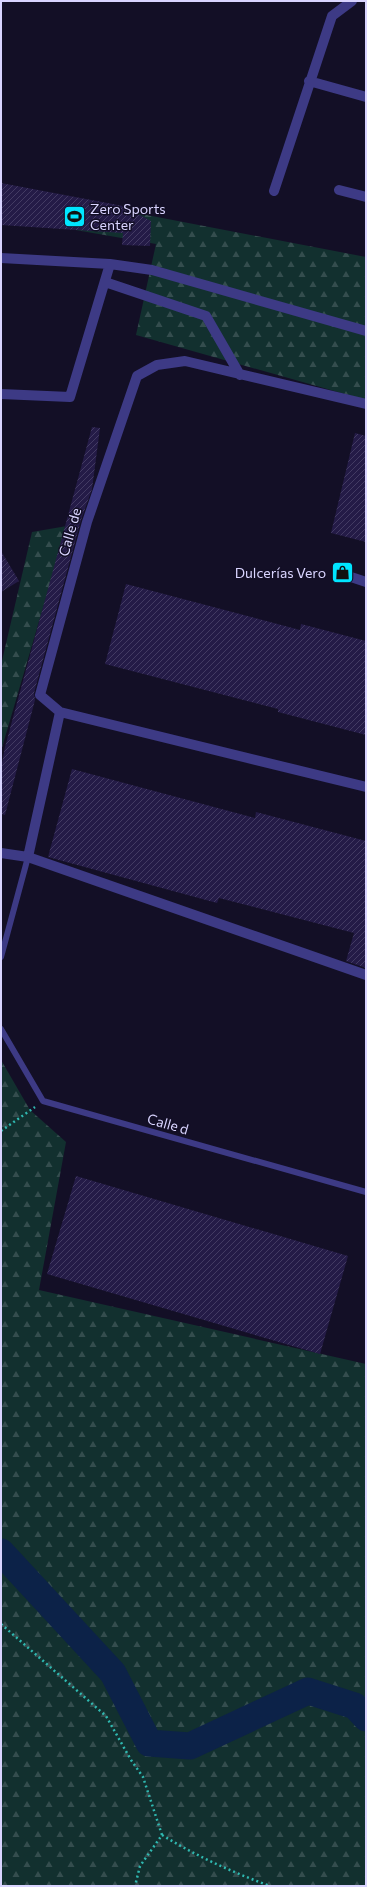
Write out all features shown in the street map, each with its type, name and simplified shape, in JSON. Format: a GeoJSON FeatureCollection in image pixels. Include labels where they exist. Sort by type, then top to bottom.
{"type":"FeatureCollection","features":[{"type":"Feature","properties":{"kind":"street"},"geometry":{"type":"LineString","coordinates":[[274,191],[309,81],[332,16],[352,1]]}},
{"type":"Feature","properties":{"kind":"street"},"geometry":{"type":"LineString","coordinates":[[309,81],[366,97]]}},
{"type":"Feature","properties":{"kind":"street"},"geometry":{"type":"LineString","coordinates":[[339,190],[366,198]]}},
{"type":"Feature","properties":{"kind":"street"},"geometry":{"type":"LineString","coordinates":[[1,258],[110,264],[152,270],[366,331]]}},
{"type":"Feature","properties":{"kind":"street"},"geometry":{"type":"LineString","coordinates":[[1,394],[70,397],[110,264]]}},
{"type":"Feature","properties":{"kind":"street"},"geometry":{"type":"LineString","coordinates":[[105,282],[206,316],[240,375],[366,404]]}},
{"type":"Feature","properties":{"kind":"street","name":"Calle de"},"geometry":{"type":"LineString","coordinates":[[60,712],[40,696],[87,522],[137,376],[156,365],[185,361],[240,375]]}},
{"type":"Feature","properties":{"kind":"street"},"geometry":{"type":"LineString","coordinates":[[351,577],[366,582]]}},
{"type":"Feature","properties":{"kind":"street"},"geometry":{"type":"LineString","coordinates":[[28,857],[60,712],[366,787]]}},
{"type":"Feature","properties":{"kind":"street"},"geometry":{"type":"LineString","coordinates":[[1,853],[28,857],[366,975]]}},
{"type":"Feature","properties":{"kind":"lane"},"geometry":{"type":"LineString","coordinates":[[1,956],[28,857]]}},
{"type":"Feature","properties":{"kind":"lane"},"geometry":{"type":"LineString","coordinates":[[1,1029],[43,1101]]}},
{"type":"Feature","properties":{"kind":"lane","name":"Calle d"},"geometry":{"type":"LineString","coordinates":[[43,1101],[366,1192]]}},
{"type":"Feature","properties":{"kind":"path"},"geometry":{"type":"LineString","coordinates":[[1,1131],[43,1101]]}},
{"type":"Feature","properties":{"kind":"path"},"geometry":{"type":"LineString","coordinates":[[1,1624],[106,1716],[131,1760],[143,1777],[150,1804],[162,1834],[190,1853],[239,1875],[270,1886]]}},
{"type":"Feature","properties":{"kind":"path"},"geometry":{"type":"LineString","coordinates":[[135,1886],[140,1866],[162,1834]]}},
{"type":"Feature","properties":{"kind":"green space"},"geometry":{"type":"Polygon","coordinates":[[[1,187],[366,257],[366,400],[136,335],[156,244],[1,217],[1,187]]]}},
{"type":"Feature","properties":{"kind":"green space"},"geometry":{"type":"Polygon","coordinates":[[[67,526],[1,751],[1,665],[32,532],[67,526]]]}},
{"type":"Feature","properties":{"kind":"green space"},"geometry":{"type":"Polygon","coordinates":[[[1,1060],[30,1110],[66,1142],[39,1290],[366,1364],[366,1886],[1,1886],[1,1060]]]}},
{"type":"Feature","properties":{"kind":"building"},"geometry":{"type":"Polygon","coordinates":[[[1,183],[123,206],[151,221],[150,246],[122,245],[123,233],[1,225],[1,183]]]}},
{"type":"Feature","properties":{"kind":"building"},"geometry":{"type":"Polygon","coordinates":[[[92,427],[100,428],[92,489],[81,520],[34,693],[35,700],[5,815],[1,814],[1,768],[5,747],[92,427]]]}},
{"type":"Feature","properties":{"kind":"building"},"geometry":{"type":"Polygon","coordinates":[[[355,433],[366,436],[366,542],[331,533],[355,433]]]}},
{"type":"Feature","properties":{"kind":"building"},"geometry":{"type":"Polygon","coordinates":[[[1,551],[19,581],[1,592],[1,551]]]}},
{"type":"Feature","properties":{"kind":"building"},"geometry":{"type":"Polygon","coordinates":[[[126,584],[300,630],[301,624],[366,641],[366,735],[278,712],[278,709],[105,664],[126,584]]]}},
{"type":"Feature","properties":{"kind":"building"},"geometry":{"type":"Polygon","coordinates":[[[72,769],[255,818],[256,812],[366,841],[366,968],[346,961],[354,933],[219,898],[217,903],[48,857],[72,769]]]}},
{"type":"Feature","properties":{"kind":"building"},"geometry":{"type":"Polygon","coordinates":[[[76,1176],[348,1256],[320,1354],[47,1274],[76,1176]]]}},
{"type":"Feature","properties":{"kind":"waterway"},"geometry":{"type":"LineString","coordinates":[[1,1552],[113,1673],[149,1743],[190,1746],[308,1691],[355,1706],[366,1718]]}},
{"type":"Feature","properties":{"kind":"place","name":"Zero Sports Center"},"geometry":{"type":"Point","coordinates":[75,217]}},
{"type":"Feature","properties":{"kind":"place","name":"Dulcerías Vero"},"geometry":{"type":"Point","coordinates":[342,573]}}]}
